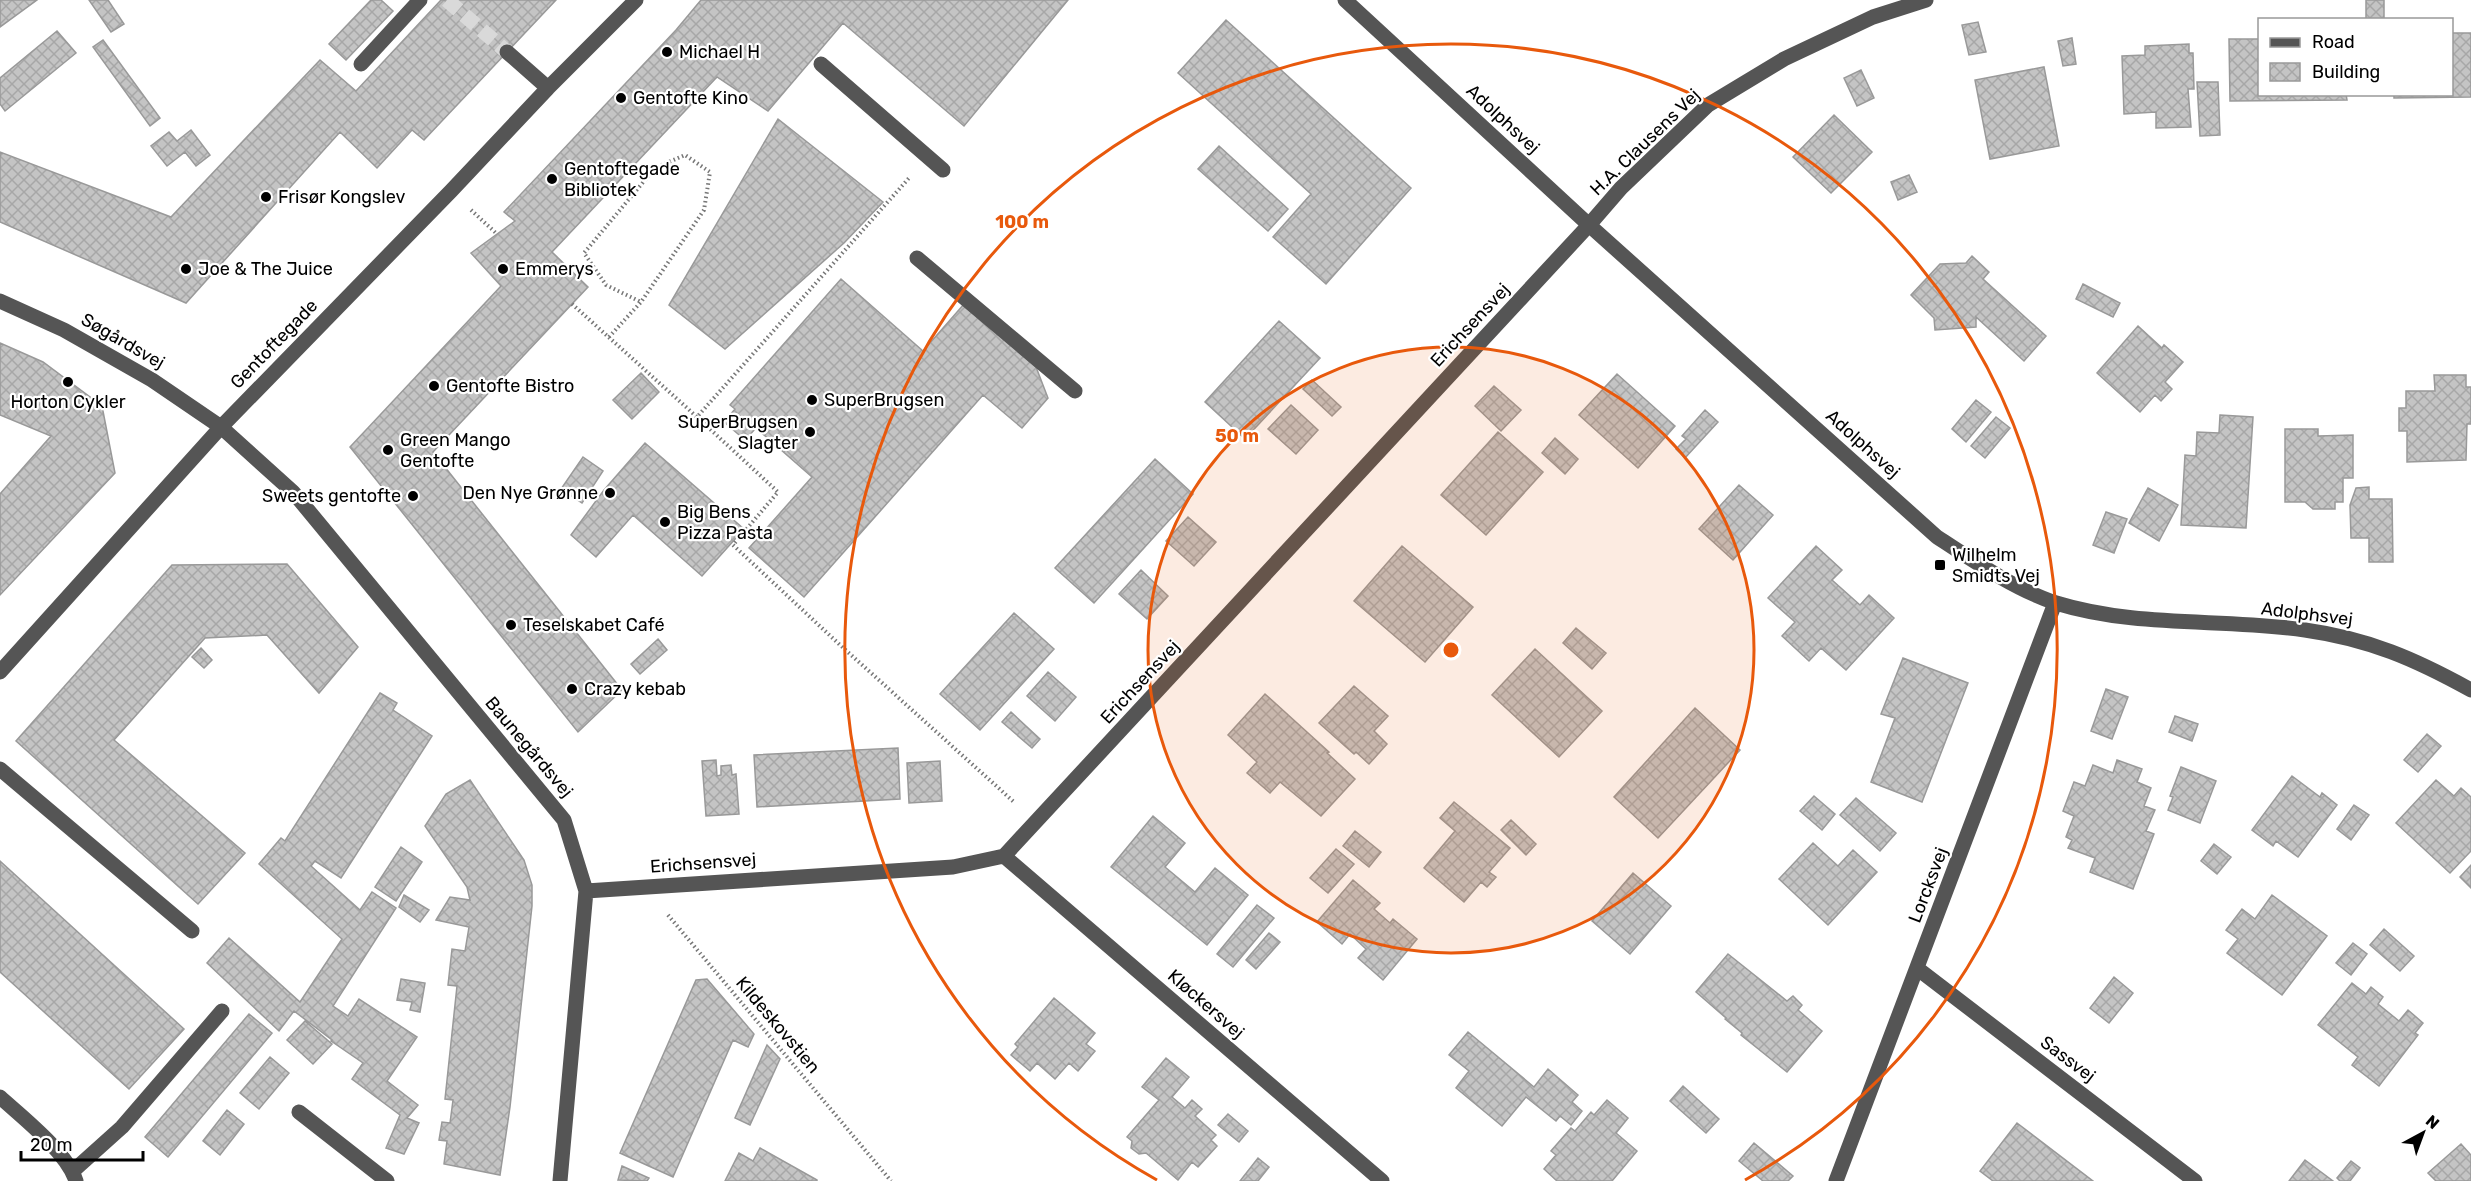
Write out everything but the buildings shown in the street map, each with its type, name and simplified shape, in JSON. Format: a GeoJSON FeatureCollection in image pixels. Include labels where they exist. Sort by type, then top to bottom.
{"type":"FeatureCollection","features":[{"type":"Feature","properties":{"kind":"street"},"geometry":{"type":"LineString","coordinates":[[361,64],[420,0]]}},
{"type":"Feature","properties":{"kind":"street","name":"Gentoftegade"},"geometry":{"type":"LineString","coordinates":[[0,672],[221,427],[636,0]]}},
{"type":"Feature","properties":{"kind":"street","name":"Adolphsvej"},"geometry":{"type":"LineString","coordinates":[[1345,0],[1589,225],[1937,537],[1992,573],[2055,603],[2129,619],[2304,630],[2368,642],[2421,662],[2471,690]]}},
{"type":"Feature","properties":{"kind":"street","name":"H.A. Clausens Vej"},"geometry":{"type":"LineString","coordinates":[[1589,225],[1621,188],[1708,105],[1784,59],[1873,17],[1926,0]]}},
{"type":"Feature","properties":{"kind":"street"},"geometry":{"type":"LineString","coordinates":[[507,52],[548,88]]}},
{"type":"Feature","properties":{"kind":"street"},"geometry":{"type":"LineString","coordinates":[[821,64],[943,170]]}},
{"type":"Feature","properties":{"kind":"street","name":"Erichsensvej"},"geometry":{"type":"LineString","coordinates":[[586,891],[953,867],[1004,856],[1589,225]]}},
{"type":"Feature","properties":{"kind":"street"},"geometry":{"type":"LineString","coordinates":[[917,258],[1075,391]]}},
{"type":"Feature","properties":{"kind":"street","name":"Søgårdsvej"},"geometry":{"type":"LineString","coordinates":[[0,301],[64,330],[152,380],[221,427]]}},
{"type":"Feature","properties":{"kind":"street","name":"Baunegårdsvej"},"geometry":{"type":"LineString","coordinates":[[221,427],[293,492],[564,820],[586,891],[560,1181]]}},
{"type":"Feature","properties":{"kind":"street","name":"Lorcksvej"},"geometry":{"type":"LineString","coordinates":[[1836,1181],[2055,603]]}},
{"type":"Feature","properties":{"kind":"street"},"geometry":{"type":"LineString","coordinates":[[0,769],[192,931]]}},
{"type":"Feature","properties":{"kind":"street","name":"Kløckersvej"},"geometry":{"type":"LineString","coordinates":[[1004,856],[1382,1181]]}},
{"type":"Feature","properties":{"kind":"street","name":"Sassvej"},"geometry":{"type":"LineString","coordinates":[[1918,969],[2196,1181]]}},
{"type":"Feature","properties":{"kind":"street"},"geometry":{"type":"LineString","coordinates":[[0,1097],[46,1138],[75,1176],[122,1127],[222,1011]]}},
{"type":"Feature","properties":{"kind":"street"},"geometry":{"type":"LineString","coordinates":[[299,1112],[387,1181]]}},
{"type":"Feature","properties":{"kind":"path"},"geometry":{"type":"LineString","coordinates":[[609,337],[641,302],[704,210],[710,172],[685,155],[655,168],[584,253],[606,285],[641,302]]}},
{"type":"Feature","properties":{"kind":"path"},"geometry":{"type":"LineString","coordinates":[[697,417],[928,156]]}},
{"type":"Feature","properties":{"kind":"path"},"geometry":{"type":"LineString","coordinates":[[572,304],[778,492],[733,545],[847,652],[1037,822]]}},
{"type":"Feature","properties":{"kind":"path","name":"Kildeskovstien"},"geometry":{"type":"LineString","coordinates":[[644,886],[891,1181]]}},
{"type":"Feature","properties":{"kind":"tunnel"},"geometry":{"type":"LineString","coordinates":[[447,0],[507,52]]}},
{"type":"Feature","properties":{"kind":"place","name":"Michael H"},"geometry":{"type":"Point","coordinates":[667,52]}},
{"type":"Feature","properties":{"kind":"place","name":"Gentofte Kino"},"geometry":{"type":"Point","coordinates":[621,98]}},
{"type":"Feature","properties":{"kind":"place","name":"Gentoftegade Bibliotek"},"geometry":{"type":"Point","coordinates":[552,179]}},
{"type":"Feature","properties":{"kind":"place","name":"Frisør Kongslev"},"geometry":{"type":"Point","coordinates":[266,197]}},
{"type":"Feature","properties":{"kind":"place","name":"Joe & The Juice"},"geometry":{"type":"Point","coordinates":[186,269]}},
{"type":"Feature","properties":{"kind":"place","name":"Emmerys"},"geometry":{"type":"Point","coordinates":[503,269]}},
{"type":"Feature","properties":{"kind":"place","name":"Horton Cykler"},"geometry":{"type":"Point","coordinates":[68,382]}},
{"type":"Feature","properties":{"kind":"place","name":"Gentofte Bistro"},"geometry":{"type":"Point","coordinates":[434,386]}},
{"type":"Feature","properties":{"kind":"place","name":"SuperBrugsen"},"geometry":{"type":"Point","coordinates":[812,400]}},
{"type":"Feature","properties":{"kind":"place","name":"SuperBrugsen Slagter"},"geometry":{"type":"Point","coordinates":[810,432]}},
{"type":"Feature","properties":{"kind":"place","name":"Green Mango Gentofte"},"geometry":{"type":"Point","coordinates":[388,450]}},
{"type":"Feature","properties":{"kind":"place","name":"Den Nye Grønne"},"geometry":{"type":"Point","coordinates":[610,493]}},
{"type":"Feature","properties":{"kind":"place","name":"Sweets gentofte"},"geometry":{"type":"Point","coordinates":[413,496]}},
{"type":"Feature","properties":{"kind":"place","name":"Big Bens Pizza Pasta"},"geometry":{"type":"Point","coordinates":[665,522]}},
{"type":"Feature","properties":{"kind":"place","name":"Wilhelm Smidts Vej"},"geometry":{"type":"Point","coordinates":[1940,565]}},
{"type":"Feature","properties":{"kind":"place","name":"Teselskabet Café"},"geometry":{"type":"Point","coordinates":[511,625]}},
{"type":"Feature","properties":{"kind":"place","name":"Crazy kebab"},"geometry":{"type":"Point","coordinates":[572,689]}}]}
